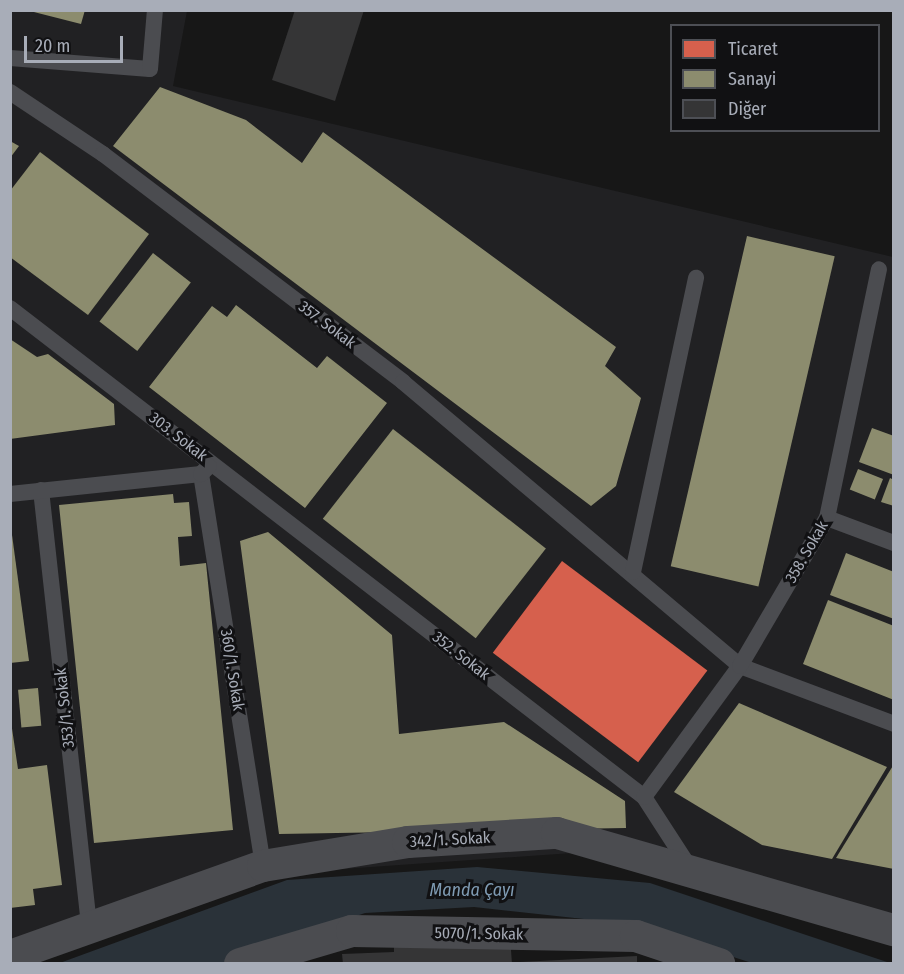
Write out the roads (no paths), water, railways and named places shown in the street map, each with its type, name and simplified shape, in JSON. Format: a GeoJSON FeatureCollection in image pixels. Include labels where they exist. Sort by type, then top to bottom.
{"type":"FeatureCollection","features":[{"type":"Feature","properties":{"kind":"street","name":"342/1. Sokak"},"geometry":{"type":"LineString","coordinates":[[10,956],[263,866],[408,842],[557,833],[690,868],[894,930]]}},
{"type":"Feature","properties":{"kind":"street","name":"5070/1. Sokak"},"geometry":{"type":"LineString","coordinates":[[240,963],[352,932],[636,936],[719,963]]}},
{"type":"Feature","properties":{"kind":"lane"},"geometry":{"type":"LineString","coordinates":[[10,58],[150,69],[155,10]]}},
{"type":"Feature","properties":{"kind":"lane","name":"357. Sokak"},"geometry":{"type":"LineString","coordinates":[[10,92],[103,154],[404,382],[633,572],[740,666]]}},
{"type":"Feature","properties":{"kind":"lane","name":"358. Sokak"},"geometry":{"type":"LineString","coordinates":[[644,797],[740,666],[827,518],[879,269]]}},
{"type":"Feature","properties":{"kind":"lane"},"geometry":{"type":"LineString","coordinates":[[633,572],[696,278]]}},
{"type":"Feature","properties":{"kind":"lane","name":"303. Sokak"},"geometry":{"type":"LineString","coordinates":[[10,308],[206,468]]}},
{"type":"Feature","properties":{"kind":"lane","name":"303. Sokak"},"geometry":{"type":"LineString","coordinates":[[10,494],[206,468]]}},
{"type":"Feature","properties":{"kind":"lane","name":"352. Sokak"},"geometry":{"type":"LineString","coordinates":[[206,468],[644,797],[690,868]]}},
{"type":"Feature","properties":{"kind":"lane","name":"360/1. Sokak"},"geometry":{"type":"LineString","coordinates":[[206,468],[263,866]]}},
{"type":"Feature","properties":{"kind":"lane","name":"353/1. Sokak"},"geometry":{"type":"LineString","coordinates":[[41,490],[89,926]]}},
{"type":"Feature","properties":{"kind":"lane"},"geometry":{"type":"LineString","coordinates":[[827,518],[894,543]]}},
{"type":"Feature","properties":{"kind":"lane"},"geometry":{"type":"LineString","coordinates":[[740,666],[894,724]]}},
{"type":"Feature","properties":{"kind":"water","name":"Manda Çayı"},"geometry":{"type":"Polygon","coordinates":[[[477,867],[650,883],[893,964],[752,963],[630,924],[474,907],[365,913],[223,963],[57,964],[287,880],[477,867]]]}}]}
